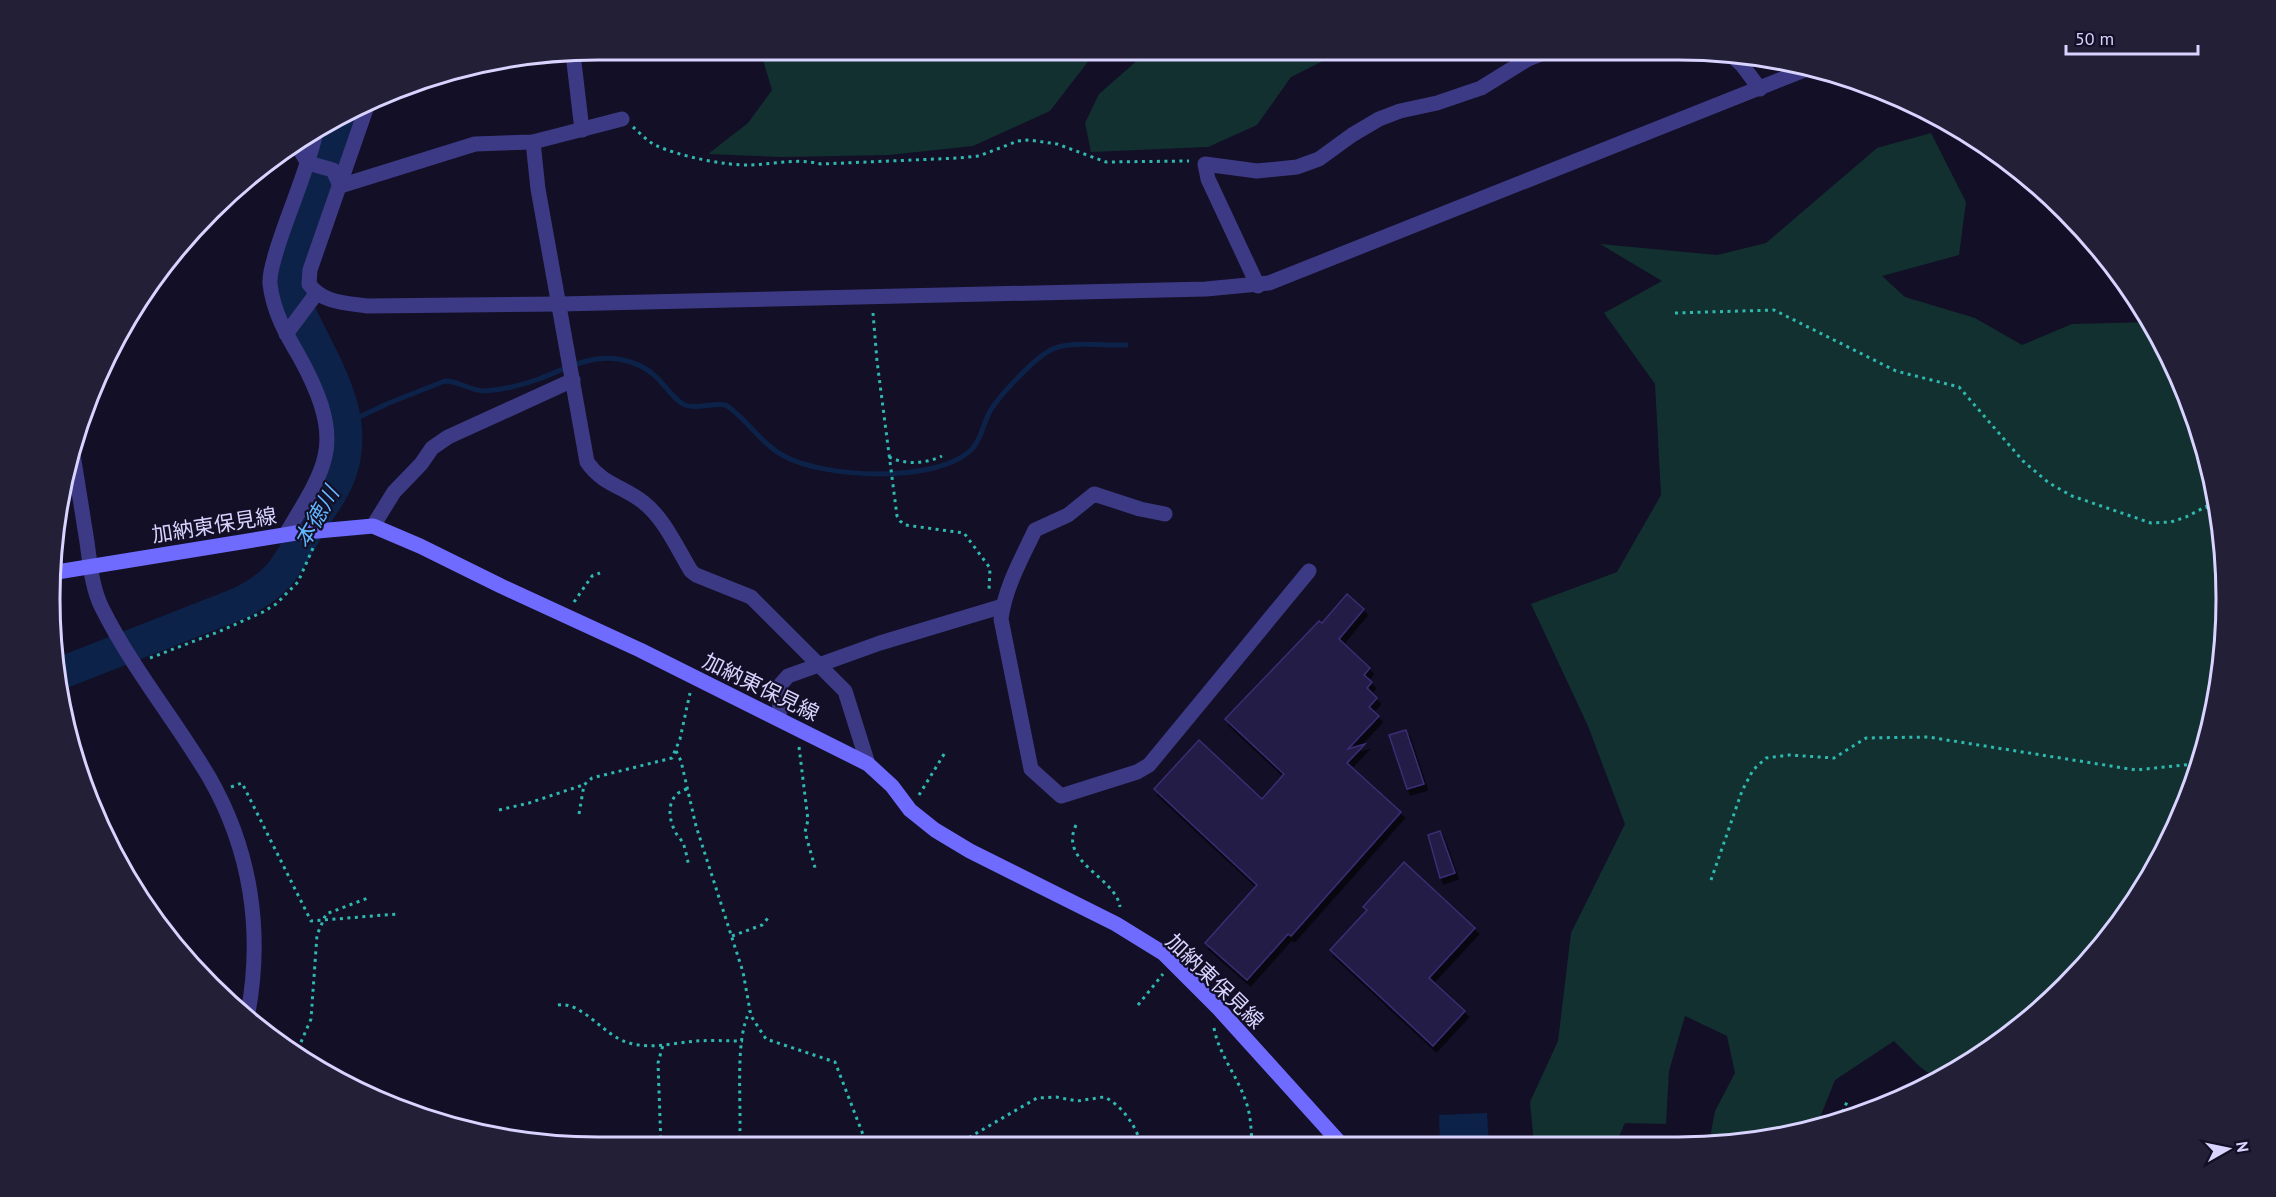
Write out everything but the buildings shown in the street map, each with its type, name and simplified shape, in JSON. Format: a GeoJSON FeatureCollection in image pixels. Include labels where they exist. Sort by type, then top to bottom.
{"type":"FeatureCollection","features":[{"type":"Feature","properties":{"kind":"main road","name":"加納東保見線"},"geometry":{"type":"LineString","coordinates":[[61,572],[291,533],[373,526],[420,546],[697,678],[868,764],[892,786],[910,810],[935,830],[970,851],[1116,924],[1163,953],[1216,1007],[1335,1137]]}},
{"type":"Feature","properties":{"kind":"street"},"geometry":{"type":"LineString","coordinates":[[1258,286],[1208,179],[1206,164],[1257,171],[1297,167],[1319,159],[1379,119],[1481,88],[1526,60]]}},
{"type":"Feature","properties":{"kind":"street"},"geometry":{"type":"LineString","coordinates":[[574,61],[582,130]]}},
{"type":"Feature","properties":{"kind":"street"},"geometry":{"type":"LineString","coordinates":[[1741,64],[1760,88]]}},
{"type":"Feature","properties":{"kind":"street"},"geometry":{"type":"LineString","coordinates":[[364,114],[310,270],[309,284],[316,294],[339,303],[368,306],[560,304],[1206,289],[1258,286],[1280,279],[1797,73]]}},
{"type":"Feature","properties":{"kind":"street"},"geometry":{"type":"LineString","coordinates":[[340,186],[475,144],[533,142],[622,119]]}},
{"type":"Feature","properties":{"kind":"street"},"geometry":{"type":"LineString","coordinates":[[291,533],[325,457],[327,432],[311,377],[276,312],[270,282],[286,220],[308,163],[313,142]]}},
{"type":"Feature","properties":{"kind":"street"},"geometry":{"type":"LineString","coordinates":[[533,142],[538,189],[587,462],[600,478],[641,500],[651,508],[691,571],[751,597],[820,664],[845,691],[868,764]]}},
{"type":"Feature","properties":{"kind":"street"},"geometry":{"type":"LineString","coordinates":[[300,150],[308,163],[333,170],[340,186]]}},
{"type":"Feature","properties":{"kind":"street"},"geometry":{"type":"LineString","coordinates":[[286,334],[316,294]]}},
{"type":"Feature","properties":{"kind":"street"},"geometry":{"type":"LineString","coordinates":[[373,526],[394,492],[421,464],[432,448],[448,437],[573,380]]}},
{"type":"Feature","properties":{"kind":"street"},"geometry":{"type":"LineString","coordinates":[[75,470],[96,594],[133,664],[218,794],[240,844],[252,899],[255,952],[249,1008]]}},
{"type":"Feature","properties":{"kind":"street"},"geometry":{"type":"LineString","coordinates":[[1165,514],[1094,494],[1068,515],[1035,530],[1011,584],[1001,619],[1031,769],[1061,796],[1137,772],[1149,765],[1309,572]]}},
{"type":"Feature","properties":{"kind":"street"},"geometry":{"type":"LineString","coordinates":[[779,718],[781,684],[788,676],[1003,606]]}},
{"type":"Feature","properties":{"kind":"path"},"geometry":{"type":"LineString","coordinates":[[622,119],[654,145],[699,159],[749,166],[792,161],[821,164],[958,158],[979,156],[1018,141],[1029,140],[1057,144],[1106,162],[1183,160],[1206,164]]}},
{"type":"Feature","properties":{"kind":"path"},"geometry":{"type":"LineString","coordinates":[[872,297],[877,361],[897,516],[905,525],[964,533],[986,561],[991,574],[987,611]]}},
{"type":"Feature","properties":{"kind":"path"},"geometry":{"type":"LineString","coordinates":[[1675,313],[1774,310],[1896,371],[1959,387],[2023,461],[2049,483],[2072,496],[2151,523],[2171,522],[2206,507]]}},
{"type":"Feature","properties":{"kind":"path"},"geometry":{"type":"LineString","coordinates":[[889,457],[899,462],[919,463],[942,456]]}},
{"type":"Feature","properties":{"kind":"path"},"geometry":{"type":"LineString","coordinates":[[133,664],[218,632],[276,604],[290,591],[305,570],[314,547],[315,531]]}},
{"type":"Feature","properties":{"kind":"path"},"geometry":{"type":"LineString","coordinates":[[566,617],[577,595],[592,576],[600,573]]}},
{"type":"Feature","properties":{"kind":"path"},"geometry":{"type":"LineString","coordinates":[[499,810],[584,785],[592,778],[672,758],[676,751],[688,697],[697,678]]}},
{"type":"Feature","properties":{"kind":"path"},"geometry":{"type":"LineString","coordinates":[[804,732],[800,740],[799,755],[808,820],[805,832],[816,871]]}},
{"type":"Feature","properties":{"kind":"path"},"geometry":{"type":"LineString","coordinates":[[1711,880],[1742,792],[1753,770],[1766,758],[1789,754],[1834,758],[1866,738],[1928,737],[2136,770],[2189,764]]}},
{"type":"Feature","properties":{"kind":"path"},"geometry":{"type":"LineString","coordinates":[[676,751],[681,761],[696,826],[732,936],[750,1011],[758,1028],[766,1039],[836,1062],[864,1137]]}},
{"type":"Feature","properties":{"kind":"path"},"geometry":{"type":"LineString","coordinates":[[910,810],[946,751]]}},
{"type":"Feature","properties":{"kind":"path"},"geometry":{"type":"LineString","coordinates":[[218,794],[242,783],[311,921],[397,914]]}},
{"type":"Feature","properties":{"kind":"path"},"geometry":{"type":"LineString","coordinates":[[579,814],[584,785]]}},
{"type":"Feature","properties":{"kind":"path"},"geometry":{"type":"LineString","coordinates":[[687,789],[671,800],[670,807],[674,830],[683,843],[689,866]]}},
{"type":"Feature","properties":{"kind":"path"},"geometry":{"type":"LineString","coordinates":[[1076,825],[1072,833],[1076,851],[1084,864],[1115,895],[1120,904],[1116,924]]}},
{"type":"Feature","properties":{"kind":"path"},"geometry":{"type":"LineString","coordinates":[[299,1046],[310,1019],[317,935],[323,920],[326,914],[368,898]]}},
{"type":"Feature","properties":{"kind":"path"},"geometry":{"type":"LineString","coordinates":[[732,936],[762,926],[770,916]]}},
{"type":"Feature","properties":{"kind":"path"},"geometry":{"type":"LineString","coordinates":[[1138,1005],[1147,992],[1174,964]]}},
{"type":"Feature","properties":{"kind":"path"},"geometry":{"type":"LineString","coordinates":[[558,1005],[565,1004],[573,1007],[623,1041],[649,1046],[699,1041],[743,1041]]}},
{"type":"Feature","properties":{"kind":"path"},"geometry":{"type":"LineString","coordinates":[[1216,1007],[1212,1013],[1215,1035],[1246,1102],[1251,1137]]}},
{"type":"Feature","properties":{"kind":"path"},"geometry":{"type":"LineString","coordinates":[[739,1137],[743,1041],[746,1019],[750,1011]]}},
{"type":"Feature","properties":{"kind":"path"},"geometry":{"type":"LineString","coordinates":[[661,1137],[657,1063],[663,1045]]}},
{"type":"Feature","properties":{"kind":"path"},"geometry":{"type":"LineString","coordinates":[[970,1137],[1037,1098],[1056,1097],[1077,1101],[1104,1097],[1121,1109],[1139,1137]]}},
{"type":"Feature","properties":{"kind":"path"},"geometry":{"type":"LineString","coordinates":[[1843,1111],[1848,1100]]}},
{"type":"Feature","properties":{"kind":"green space"},"geometry":{"type":"Polygon","coordinates":[[[763,60],[1089,60],[1050,111],[973,146],[889,155],[782,157],[708,154],[748,123],[772,90],[763,60]]]}},
{"type":"Feature","properties":{"kind":"green space"},"geometry":{"type":"Polygon","coordinates":[[[1138,60],[1325,60],[1291,77],[1257,125],[1208,147],[1091,152],[1085,123],[1099,94],[1138,60]]]}},
{"type":"Feature","properties":{"kind":"green space"},"geometry":{"type":"Polygon","coordinates":[[[1931,133],[1966,202],[1959,255],[1882,276],[1905,297],[1975,318],[2022,345],[2072,324],[2140,322],[2160,360],[2175,392],[2198,459],[2206,493],[2215,563],[2215,634],[2211,669],[2206,704],[2187,772],[2175,805],[2144,868],[2105,926],[2082,954],[2033,1003],[2005,1026],[1947,1065],[1930,1074],[1894,1041],[1835,1080],[1820,1118],[1783,1127],[1710,1136],[1715,1111],[1735,1073],[1727,1036],[1685,1016],[1669,1071],[1666,1124],[1625,1123],[1619,1137],[1533,1137],[1530,1102],[1558,1041],[1571,933],[1625,824],[1588,726],[1531,604],[1617,572],[1661,495],[1655,384],[1604,313],[1662,281],[1600,244],[1717,255],[1766,243],[1877,148],[1931,133]]]}},
{"type":"Feature","properties":{"kind":"water"},"geometry":{"type":"Polygon","coordinates":[[[1487,1113],[1489,1137],[1440,1137],[1439,1115],[1487,1113]]]}},
{"type":"Feature","properties":{"kind":"waterway","name":"本徳川"},"geometry":{"type":"LineString","coordinates":[[65,671],[240,603],[266,587],[282,571],[336,484],[346,450],[344,415],[340,398],[294,297],[292,283],[295,260],[343,125]]}},
{"type":"Feature","properties":{"kind":"waterway"},"geometry":{"type":"LineString","coordinates":[[346,423],[445,381],[485,391],[512,387],[587,361],[607,358],[633,363],[647,370],[685,405],[695,407],[726,405],[776,451],[802,463],[852,473],[908,472],[933,468],[956,460],[972,449],[989,413],[1010,385],[1049,351],[1076,345],[1126,345]]}}]}
